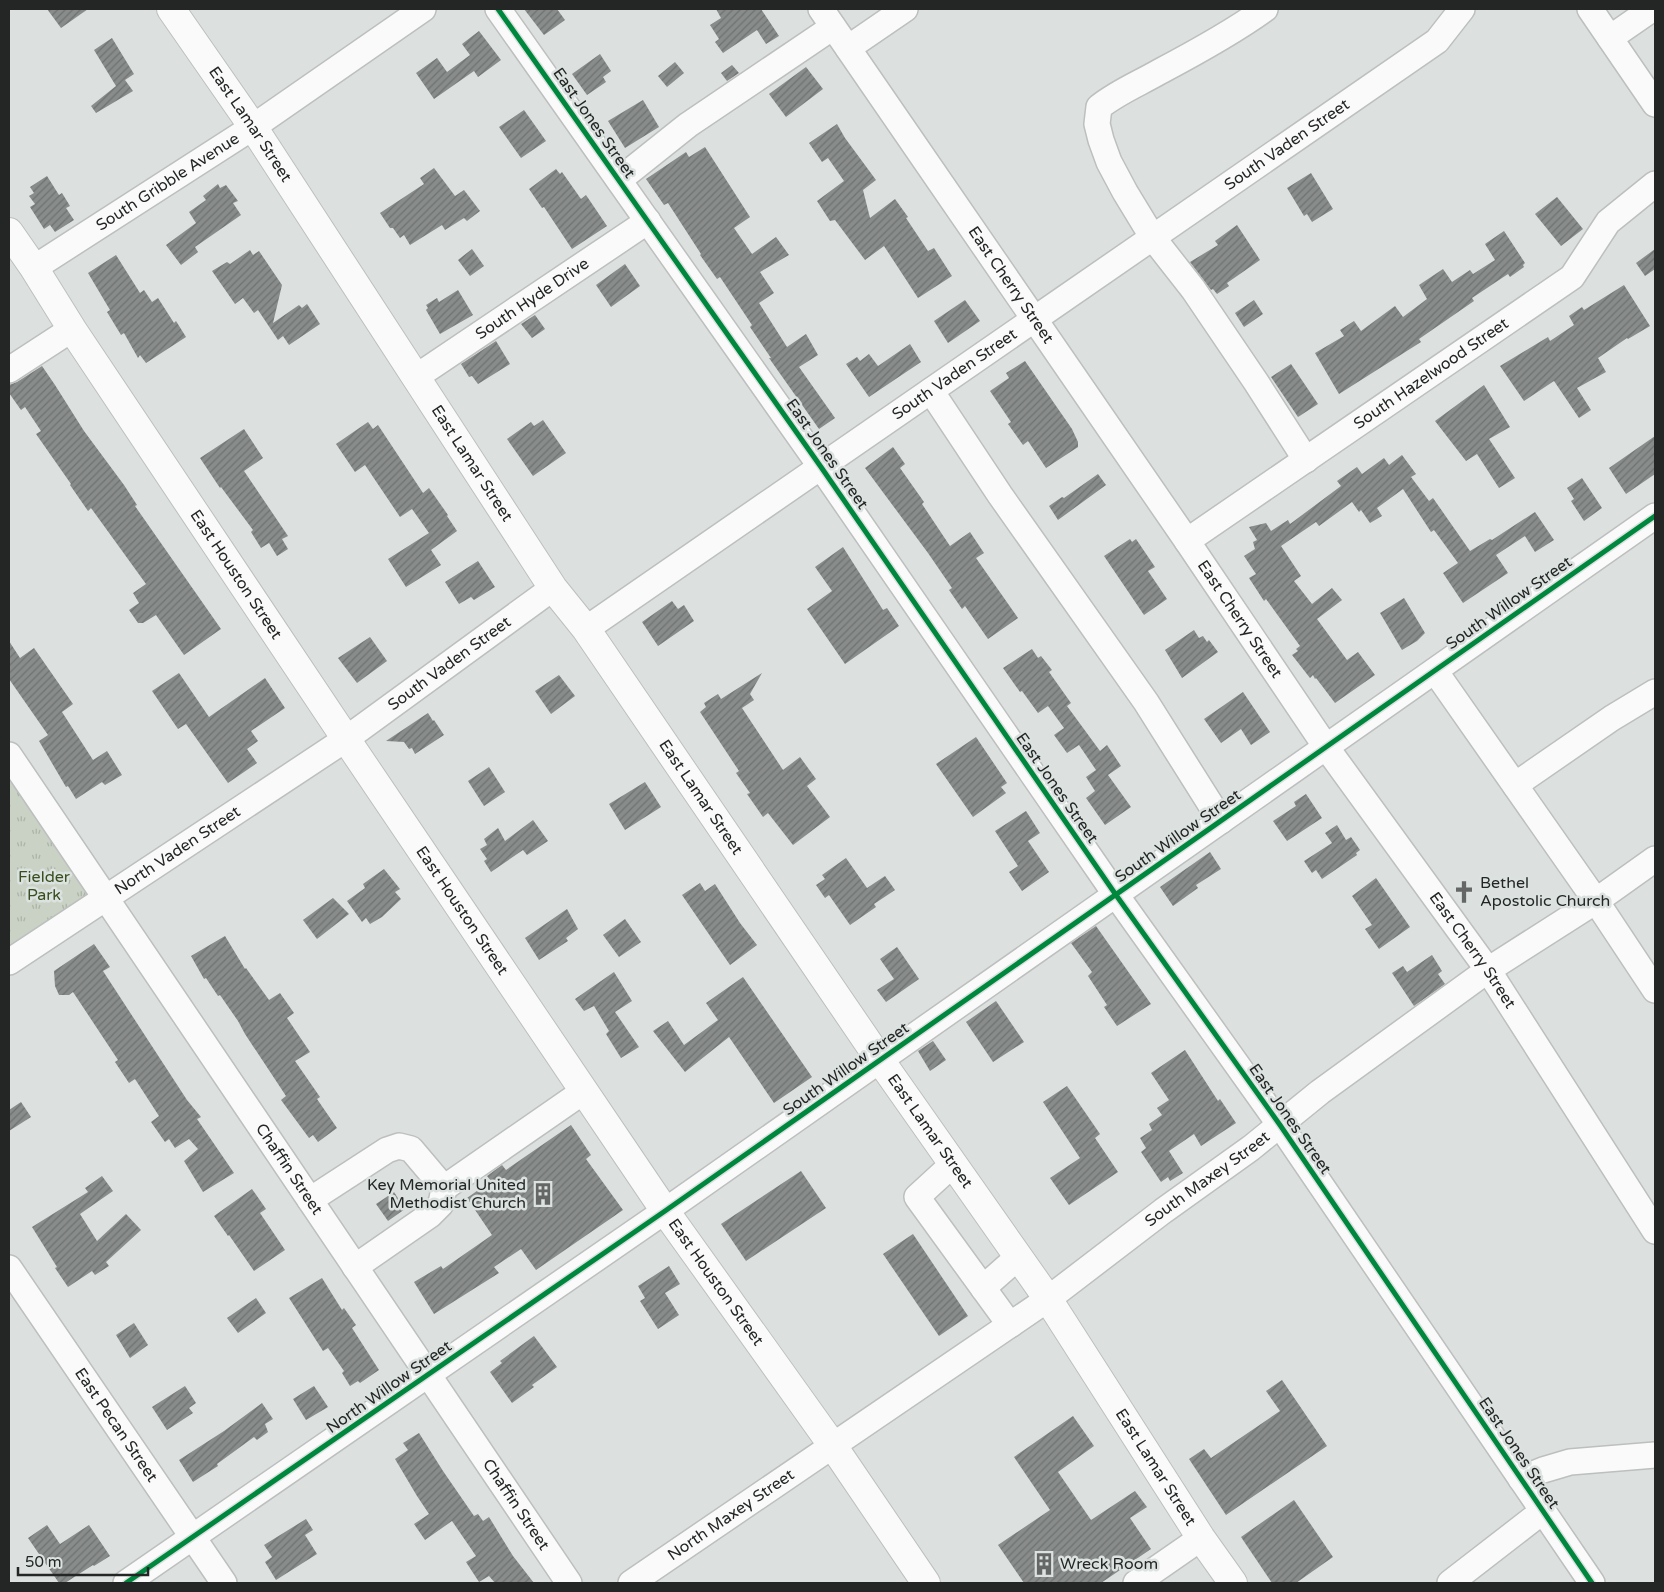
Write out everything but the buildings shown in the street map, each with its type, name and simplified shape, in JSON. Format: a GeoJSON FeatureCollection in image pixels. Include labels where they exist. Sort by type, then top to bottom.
{"type":"FeatureCollection","features":[{"type":"Feature","properties":{"kind":"main road","name":"East Lamar Street"},"geometry":{"type":"LineString","coordinates":[[171,9],[253,126],[553,588],[586,629],[880,1060],[1048,1300],[1201,1538],[1233,1583]]}},
{"type":"Feature","properties":{"kind":"main road","name":"East Houston Street"},"geometry":{"type":"LineString","coordinates":[[9,232],[346,739],[584,1091],[926,1583]]}},
{"type":"Feature","properties":{"kind":"street","name":"South Gribble Avenue"},"geometry":{"type":"LineString","coordinates":[[34,268],[253,126],[423,9]]}},
{"type":"Feature","properties":{"kind":"street","name":"East Jones Street"},"geometry":{"type":"LineString","coordinates":[[498,9],[821,467],[1116,894],[1280,1125],[1592,1583]]}},
{"type":"Feature","properties":{"kind":"street"},"geometry":{"type":"LineString","coordinates":[[848,48],[905,9]]}},
{"type":"Feature","properties":{"kind":"street"},"geometry":{"type":"LineString","coordinates":[[1265,9],[1244,24],[1158,73],[1116,94],[1099,107],[1097,124],[1100,140],[1109,162],[1153,238],[1193,289],[1306,460]]}},
{"type":"Feature","properties":{"kind":"street"},"geometry":{"type":"LineString","coordinates":[[1590,9],[1655,104]]}},
{"type":"Feature","properties":{"kind":"street"},"geometry":{"type":"LineString","coordinates":[[1610,38],[1652,9]]}},
{"type":"Feature","properties":{"kind":"street","name":"South Vaden Street"},"geometry":{"type":"LineString","coordinates":[[586,629],[1437,41],[1458,10]]}},
{"type":"Feature","properties":{"kind":"street"},"geometry":{"type":"LineString","coordinates":[[619,180],[827,18]]}},
{"type":"Feature","properties":{"kind":"street","name":"East Cherry Street"},"geometry":{"type":"LineString","coordinates":[[827,18],[1187,541],[1326,747],[1488,970],[1646,1197],[1655,1231]]}},
{"type":"Feature","properties":{"kind":"street","name":"South Hazelwood Street"},"geometry":{"type":"LineString","coordinates":[[1187,541],[1572,276],[1608,222],[1655,184]]}},
{"type":"Feature","properties":{"kind":"street","name":"South Hyde Drive"},"geometry":{"type":"LineString","coordinates":[[416,377],[648,221]]}},
{"type":"Feature","properties":{"kind":"street"},"geometry":{"type":"LineString","coordinates":[[9,370],[72,329]]}},
{"type":"Feature","properties":{"kind":"street"},"geometry":{"type":"LineString","coordinates":[[931,391],[1000,495],[1146,702],[1221,821]]}},
{"type":"Feature","properties":{"kind":"street","name":"South Willow Street"},"geometry":{"type":"LineString","coordinates":[[666,1211],[1655,516]]}},
{"type":"Feature","properties":{"kind":"street","name":"South Vaden Street"},"geometry":{"type":"LineString","coordinates":[[346,739],[553,588]]}},
{"type":"Feature","properties":{"kind":"street"},"geometry":{"type":"LineString","coordinates":[[1435,670],[1596,900],[1655,990]]}},
{"type":"Feature","properties":{"kind":"street"},"geometry":{"type":"LineString","coordinates":[[1515,785],[1612,718],[1655,692]]}},
{"type":"Feature","properties":{"kind":"street","name":"North Vaden Street"},"geometry":{"type":"LineString","coordinates":[[9,962],[346,739]]}},
{"type":"Feature","properties":{"kind":"street","name":"Chaffin Street"},"geometry":{"type":"LineString","coordinates":[[9,756],[569,1583]]}},
{"type":"Feature","properties":{"kind":"street","name":"South Maxey Street"},"geometry":{"type":"LineString","coordinates":[[832,1446],[1048,1300],[1163,1212],[1251,1148],[1320,1092],[1488,970],[1655,859]]}},
{"type":"Feature","properties":{"kind":"street"},"geometry":{"type":"LineString","coordinates":[[355,1267],[430,1215],[441,1204],[444,1188],[584,1091]]}},
{"type":"Feature","properties":{"kind":"street"},"geometry":{"type":"LineString","coordinates":[[310,1200],[388,1150],[399,1146],[411,1149],[444,1188]]}},
{"type":"Feature","properties":{"kind":"street"},"geometry":{"type":"LineString","coordinates":[[953,1164],[917,1197],[1010,1325]]}},
{"type":"Feature","properties":{"kind":"street","name":"North Willow Street"},"geometry":{"type":"LineString","coordinates":[[126,1583],[194,1538],[666,1211]]}},
{"type":"Feature","properties":{"kind":"street"},"geometry":{"type":"LineString","coordinates":[[983,1288],[1018,1257]]}},
{"type":"Feature","properties":{"kind":"street","name":"East Pecan Street"},"geometry":{"type":"LineString","coordinates":[[9,1268],[224,1583]]}},
{"type":"Feature","properties":{"kind":"street","name":"North Maxey Street"},"geometry":{"type":"LineString","coordinates":[[631,1583],[832,1446]]}},
{"type":"Feature","properties":{"kind":"street"},"geometry":{"type":"LineString","coordinates":[[1521,1479],[1570,1462],[1655,1455]]}},
{"type":"Feature","properties":{"kind":"street"},"geometry":{"type":"LineString","coordinates":[[1450,1583],[1543,1511]]}},
{"type":"Feature","properties":{"kind":"street"},"geometry":{"type":"LineString","coordinates":[[1136,1583],[1201,1538]]}},
{"type":"Feature","properties":{"kind":"green space","name":"Fielder Park"},"geometry":{"type":"Polygon","coordinates":[[[9,772],[93,897],[9,952],[9,772]]]}},
{"type":"Feature","properties":{"kind":"cycle path"},"geometry":{"type":"LineString","coordinates":[[498,9],[821,467],[1116,895],[1280,1125],[1592,1583]]}},
{"type":"Feature","properties":{"kind":"cycle path"},"geometry":{"type":"LineString","coordinates":[[126,1583],[665,1211],[1655,516]]}},
{"type":"Feature","properties":{"kind":"place","name":"Bethel Apostolic Church"},"geometry":{"type":"Point","coordinates":[1464,892]}},
{"type":"Feature","properties":{"kind":"place","name":"Key Memorial United Methodist Church"},"geometry":{"type":"Point","coordinates":[543,1194]}},
{"type":"Feature","properties":{"kind":"place","name":"Wreck Room"},"geometry":{"type":"Point","coordinates":[1044,1564]}}]}
